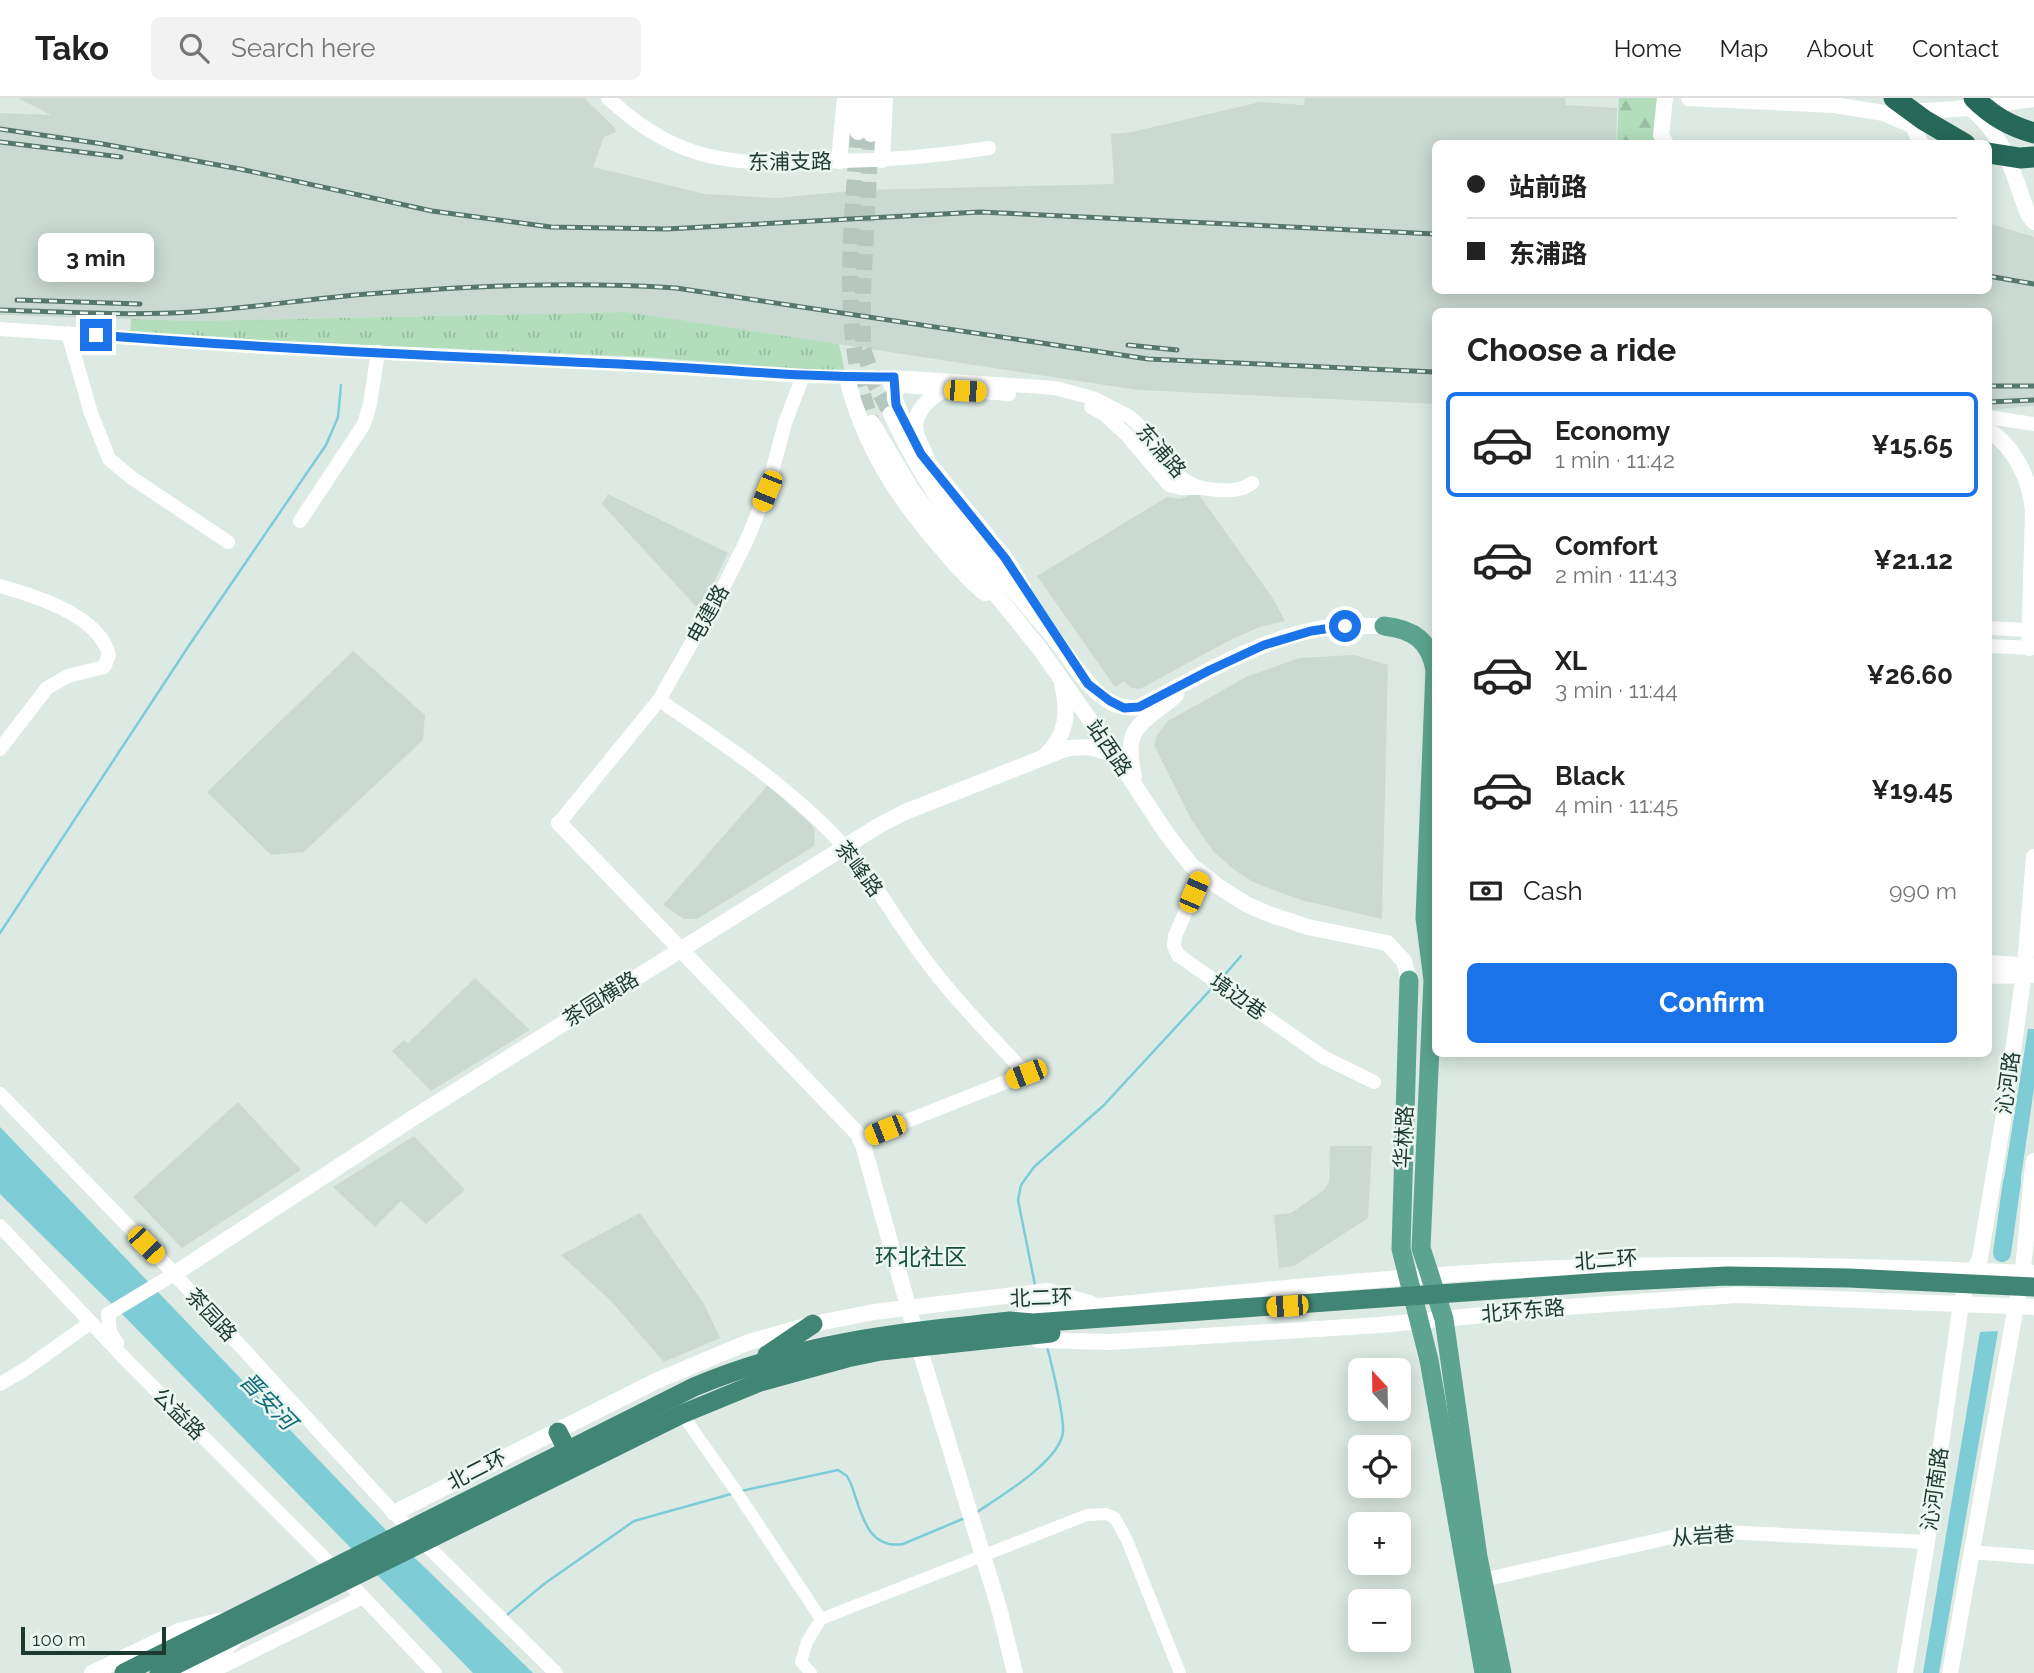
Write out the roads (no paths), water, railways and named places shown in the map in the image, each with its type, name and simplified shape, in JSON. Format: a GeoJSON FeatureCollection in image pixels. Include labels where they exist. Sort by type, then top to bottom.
{"type":"FeatureCollection","features":[{"type":"Feature","properties":{"kind":"highway"},"geometry":{"type":"LineString","coordinates":[[1974,98],[1988,112],[2012,127],[2034,133]]}},
{"type":"Feature","properties":{"kind":"highway"},"geometry":{"type":"LineString","coordinates":[[1889,106],[1924,120],[1958,140]]}},
{"type":"Feature","properties":{"kind":"highway"},"geometry":{"type":"LineString","coordinates":[[1992,154],[2020,158],[2034,157]]}},
{"type":"Feature","properties":{"kind":"highway","name":"北二环"},"geometry":{"type":"LineString","coordinates":[[1128,1322],[1606,1282],[1727,1276],[2031,1278]]}},
{"type":"Feature","properties":{"kind":"highway","name":"北二环"},"geometry":{"type":"LineString","coordinates":[[497,1496],[567,1450],[694,1387],[754,1364],[844,1341],[917,1339],[1041,1327],[1728,1287],[1850,1288],[2025,1302]]}},
{"type":"Feature","properties":{"kind":"highway"},"geometry":{"type":"LineString","coordinates":[[754,1364],[813,1324]]}},
{"type":"Feature","properties":{"kind":"highway","name":"北二环"},"geometry":{"type":"LineString","coordinates":[[124,1673],[237,1625],[497,1496],[732,1392],[812,1366],[881,1351],[917,1339]]}},
{"type":"Feature","properties":{"kind":"highway"},"geometry":{"type":"LineString","coordinates":[[558,1432],[567,1450]]}},
{"type":"Feature","properties":{"kind":"highway","name":"北二环"},"geometry":{"type":"LineString","coordinates":[[159,1673],[237,1625]]}},
{"type":"Feature","properties":{"kind":"main road"},"geometry":{"type":"LineString","coordinates":[[839,161],[845,98]]}},
{"type":"Feature","properties":{"kind":"main road"},"geometry":{"type":"LineString","coordinates":[[860,98],[864,133],[874,98]]}},
{"type":"Feature","properties":{"kind":"main road"},"geometry":{"type":"LineString","coordinates":[[882,160],[885,98]]}},
{"type":"Feature","properties":{"kind":"main road"},"geometry":{"type":"LineString","coordinates":[[1664,140],[1661,135],[1665,98]]}},
{"type":"Feature","properties":{"kind":"main road"},"geometry":{"type":"LineString","coordinates":[[1689,98],[1957,109],[2034,99]]}},
{"type":"Feature","properties":{"kind":"main road"},"geometry":{"type":"LineString","coordinates":[[1957,98],[1982,118],[2003,144],[2028,214],[2034,222]]}},
{"type":"Feature","properties":{"kind":"main road"},"geometry":{"type":"LineString","coordinates":[[1889,106],[1913,126],[1919,140]]}},
{"type":"Feature","properties":{"kind":"main road"},"geometry":{"type":"LineString","coordinates":[[847,378],[852,401],[866,437],[900,496],[973,584],[1013,614]]}},
{"type":"Feature","properties":{"kind":"main road"},"geometry":{"type":"LineString","coordinates":[[894,382],[899,412],[929,465],[1005,558],[1088,684],[1110,701],[1130,709],[1139,707],[1248,651],[1311,631],[1335,626],[1384,626]]}},
{"type":"Feature","properties":{"kind":"main road"},"geometry":{"type":"LineString","coordinates":[[929,465],[915,433],[916,419],[929,399],[943,390]]}},
{"type":"Feature","properties":{"kind":"main road"},"geometry":{"type":"LineString","coordinates":[[891,414],[913,457],[937,495],[1059,642]]}},
{"type":"Feature","properties":{"kind":"main road","name":"站西路"},"geometry":{"type":"LineString","coordinates":[[872,423],[899,472],[927,511],[1059,674],[1179,851],[1202,874],[1246,904],[1266,913],[1308,927],[1387,943],[1400,955],[1409,980]]}},
{"type":"Feature","properties":{"kind":"main road"},"geometry":{"type":"LineString","coordinates":[[1992,434],[2010,450],[2025,478],[2031,498],[2031,648]]}},
{"type":"Feature","properties":{"kind":"main road","name":"华林路"},"geometry":{"type":"LineString","coordinates":[[1384,626],[1406,630],[1421,639],[1432,660]]}},
{"type":"Feature","properties":{"kind":"main road"},"geometry":{"type":"LineString","coordinates":[[1046,755],[1062,737],[1065,724],[1066,699],[1059,674]]}},
{"type":"Feature","properties":{"kind":"main road"},"geometry":{"type":"LineString","coordinates":[[1136,790],[1129,748],[1131,736],[1137,726],[1197,677]]}},
{"type":"Feature","properties":{"kind":"main road","name":"茶园横路"},"geometry":{"type":"LineString","coordinates":[[174,1274],[681,948],[844,846],[905,812],[1046,755],[1079,747],[1100,748],[1114,754]]}},
{"type":"Feature","properties":{"kind":"main road","name":"华林路"},"geometry":{"type":"LineString","coordinates":[[1432,775],[1425,918],[1432,952]]}},
{"type":"Feature","properties":{"kind":"main road"},"geometry":{"type":"LineString","coordinates":[[559,823],[854,1128],[861,1139],[917,1339],[999,1608],[1015,1673]]}},
{"type":"Feature","properties":{"kind":"main road","name":"沁河路"},"geometry":{"type":"LineString","coordinates":[[1961,1304],[1980,1258],[2029,970],[2034,857]]}},
{"type":"Feature","properties":{"kind":"main road"},"geometry":{"type":"LineString","coordinates":[[1992,964],[2029,970]]}},
{"type":"Feature","properties":{"kind":"main road"},"geometry":{"type":"LineString","coordinates":[[1992,975],[2029,970]]}},
{"type":"Feature","properties":{"kind":"main road","name":"华林路"},"geometry":{"type":"LineString","coordinates":[[1409,980],[1401,1249],[1420,1321],[1484,1673]]}},
{"type":"Feature","properties":{"kind":"main road","name":"华林路"},"geometry":{"type":"LineString","coordinates":[[1432,1002],[1421,1248],[1444,1319],[1483,1580],[1502,1673]]}},
{"type":"Feature","properties":{"kind":"main road"},"geometry":{"type":"LineString","coordinates":[[1950,1673],[1970,1552],[2031,1278],[2027,1213],[2034,1161]]}},
{"type":"Feature","properties":{"kind":"main road"},"geometry":{"type":"LineString","coordinates":[[1041,1327],[1102,1306],[1537,1269],[1787,1264],[1975,1272],[2031,1278]]}},
{"type":"Feature","properties":{"kind":"main road"},"geometry":{"type":"LineString","coordinates":[[394,1513],[656,1381],[749,1342],[813,1324],[909,1307],[1047,1291],[1102,1306]]}},
{"type":"Feature","properties":{"kind":"main road","name":"北环东路"},"geometry":{"type":"LineString","coordinates":[[1041,1327],[1110,1342],[1420,1321],[1737,1295],[1961,1304],[2025,1302],[2034,1307]]}},
{"type":"Feature","properties":{"kind":"main road","name":"沁河南路"},"geometry":{"type":"LineString","coordinates":[[1905,1673],[1961,1304]]}},
{"type":"Feature","properties":{"kind":"main road"},"geometry":{"type":"LineString","coordinates":[[189,1673],[212,1666],[237,1625]]}},
{"type":"Feature","properties":{"kind":"main road"},"geometry":{"type":"LineString","coordinates":[[92,1673],[187,1628],[237,1625]]}},
{"type":"Feature","properties":{"kind":"street","name":"东浦支路"},"geometry":{"type":"LineString","coordinates":[[608,98],[629,117],[662,139],[723,161],[761,163],[882,160],[935,157],[989,148]]}},
{"type":"Feature","properties":{"kind":"street","name":"东浦路"},"geometry":{"type":"LineString","coordinates":[[0,328],[253,347],[637,365],[894,382],[1045,387],[1084,394],[1135,421],[1186,481],[1195,486],[1209,488]]}},
{"type":"Feature","properties":{"kind":"street"},"geometry":{"type":"LineString","coordinates":[[68,333],[91,413],[109,459],[132,478],[228,542]]}},
{"type":"Feature","properties":{"kind":"street"},"geometry":{"type":"LineString","coordinates":[[300,521],[364,424],[378,352]]}},
{"type":"Feature","properties":{"kind":"street","name":"电建路"},"geometry":{"type":"LineString","coordinates":[[559,823],[659,700],[723,588],[767,491],[782,432],[803,376]]}},
{"type":"Feature","properties":{"kind":"street","name":"东浦路"},"geometry":{"type":"LineString","coordinates":[[894,382],[943,390],[1044,396],[1083,403],[1104,414],[1116,425],[1169,485],[1209,488]]}},
{"type":"Feature","properties":{"kind":"street"},"geometry":{"type":"LineString","coordinates":[[1992,418],[2034,424]]}},
{"type":"Feature","properties":{"kind":"street"},"geometry":{"type":"LineString","coordinates":[[1209,488],[1234,491],[1252,483]]}},
{"type":"Feature","properties":{"kind":"street"},"geometry":{"type":"LineString","coordinates":[[0,586],[67,611],[98,636],[106,645],[109,655],[104,667],[68,676],[47,688],[0,748]]}},
{"type":"Feature","properties":{"kind":"street"},"geometry":{"type":"LineString","coordinates":[[1992,628],[2029,630]]}},
{"type":"Feature","properties":{"kind":"street"},"geometry":{"type":"LineString","coordinates":[[1992,646],[2031,648]]}},
{"type":"Feature","properties":{"kind":"street","name":"茶峰路"},"geometry":{"type":"LineString","coordinates":[[659,700],[774,780],[808,808],[844,846],[925,961],[1026,1074],[861,1139]]}},
{"type":"Feature","properties":{"kind":"street","name":"境边巷"},"geometry":{"type":"LineString","coordinates":[[1202,874],[1174,941],[1178,955],[1323,1057],[1374,1082]]}},
{"type":"Feature","properties":{"kind":"street","name":"茶园路"},"geometry":{"type":"LineString","coordinates":[[0,1094],[174,1274],[394,1513],[556,1673]]}},
{"type":"Feature","properties":{"kind":"street","name":"公益路"},"geometry":{"type":"LineString","coordinates":[[0,1226],[139,1374],[363,1597],[435,1673]]}},
{"type":"Feature","properties":{"kind":"street"},"geometry":{"type":"LineString","coordinates":[[139,1374],[135,1361],[112,1336],[108,1314],[174,1274]]}},
{"type":"Feature","properties":{"kind":"street"},"geometry":{"type":"LineString","coordinates":[[0,1384],[90,1323]]}},
{"type":"Feature","properties":{"kind":"street"},"geometry":{"type":"LineString","coordinates":[[682,1414],[821,1619]]}},
{"type":"Feature","properties":{"kind":"street"},"geometry":{"type":"LineString","coordinates":[[811,1673],[801,1662],[807,1642],[821,1619],[1087,1515],[1106,1514],[1115,1518],[1127,1541],[1180,1673]]}},
{"type":"Feature","properties":{"kind":"street","name":"从岩巷"},"geometry":{"type":"LineString","coordinates":[[1483,1580],[1680,1535],[1700,1533],[1927,1542]]}},
{"type":"Feature","properties":{"kind":"street"},"geometry":{"type":"LineString","coordinates":[[1970,1552],[2034,1557]]}},
{"type":"Feature","properties":{"kind":"street"},"geometry":{"type":"LineString","coordinates":[[212,1666],[363,1597]]}},
{"type":"Feature","properties":{"kind":"water"},"geometry":{"type":"Polygon","coordinates":[[[2028,1029],[2034,1029],[2034,1088],[2017,1205],[2000,1204],[2028,1029]]]}},
{"type":"Feature","properties":{"kind":"water"},"geometry":{"type":"Polygon","coordinates":[[[0,1127],[381,1525],[533,1673],[473,1673],[127,1319],[0,1194],[0,1127]]]}},
{"type":"Feature","properties":{"kind":"water"},"geometry":{"type":"Polygon","coordinates":[[[1998,1331],[1939,1673],[1923,1673],[1980,1332],[1998,1331]]]}},
{"type":"Feature","properties":{"kind":"waterway"},"geometry":{"type":"LineString","coordinates":[[0,933],[190,644],[326,445],[338,417],[341,385]]}},
{"type":"Feature","properties":{"kind":"waterway"},"geometry":{"type":"LineString","coordinates":[[1220,980],[1241,956]]}},
{"type":"Feature","properties":{"kind":"waterway"},"geometry":{"type":"LineString","coordinates":[[1035,1285],[1018,1200],[1021,1185],[1034,1167],[1103,1106],[1213,987]]}},
{"type":"Feature","properties":{"kind":"waterway"},"geometry":{"type":"LineString","coordinates":[[2002,1253],[2012,1182]]}},
{"type":"Feature","properties":{"kind":"waterway"},"geometry":{"type":"LineString","coordinates":[[977,1512],[1028,1477],[1052,1454],[1059,1443],[1063,1432],[1062,1413],[1047,1346]]}},
{"type":"Feature","properties":{"kind":"waterway"},"geometry":{"type":"LineString","coordinates":[[741,1491],[838,1470],[847,1476],[862,1516],[873,1535],[891,1544],[903,1544],[965,1518]]}},
{"type":"Feature","properties":{"kind":"waterway"},"geometry":{"type":"LineString","coordinates":[[507,1615],[544,1584],[634,1521],[731,1494]]}},
{"type":"Feature","properties":{"kind":"tunnel"},"geometry":{"type":"LineString","coordinates":[[858,132],[851,242],[851,315],[861,387],[872,423]]}},
{"type":"Feature","properties":{"kind":"tunnel"},"geometry":{"type":"LineString","coordinates":[[871,134],[863,291],[863,349],[876,386],[891,414]]}},
{"type":"Feature","properties":{"kind":"railway"},"geometry":{"type":"LineString","coordinates":[[0,129],[103,144],[240,169],[432,211],[551,227],[667,229],[980,212],[1432,234]]}},
{"type":"Feature","properties":{"kind":"railway"},"geometry":{"type":"LineString","coordinates":[[0,142],[121,157]]}},
{"type":"Feature","properties":{"kind":"railway"},"geometry":{"type":"LineString","coordinates":[[1992,277],[2034,284]]}},
{"type":"Feature","properties":{"kind":"railway"},"geometry":{"type":"LineString","coordinates":[[0,310],[168,313],[444,289],[521,285],[637,286],[676,288],[1148,359],[1432,372]]}},
{"type":"Feature","properties":{"kind":"railway"},"geometry":{"type":"LineString","coordinates":[[17,300],[140,304]]}},
{"type":"Feature","properties":{"kind":"railway"},"geometry":{"type":"LineString","coordinates":[[1128,345],[1177,350]]}},
{"type":"Feature","properties":{"kind":"railway"},"geometry":{"type":"LineString","coordinates":[[1992,386],[2034,386]]}},
{"type":"Feature","properties":{"kind":"railway"},"geometry":{"type":"LineString","coordinates":[[1992,402],[2034,400]]}},
{"type":"Feature","properties":{"kind":"district","name":"环北社区"},"geometry":{"type":"Point","coordinates":[921,1257]}},
{"type":"Feature","properties":{"kind":"water label","name":"晋安河"},"geometry":{"type":"Point","coordinates":[268,1401]}}]}
